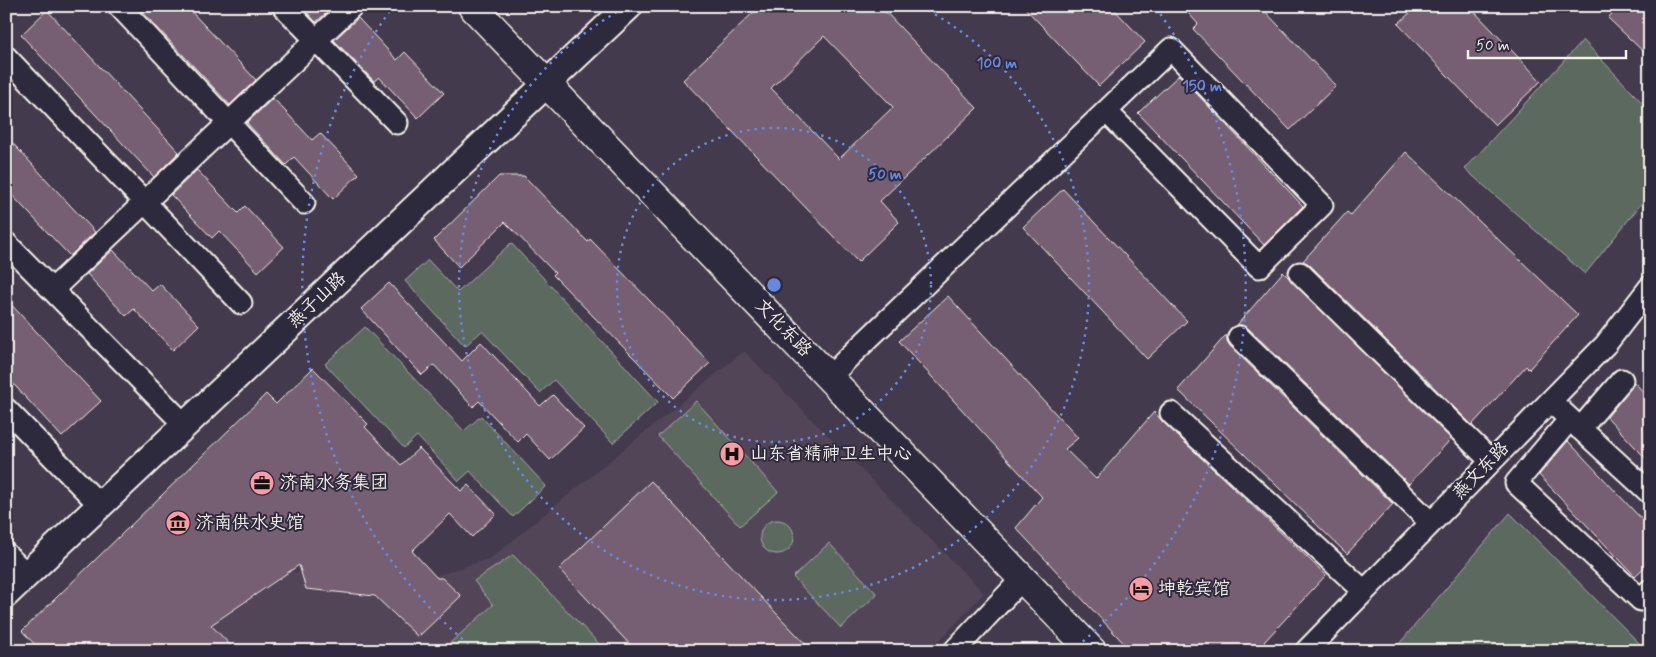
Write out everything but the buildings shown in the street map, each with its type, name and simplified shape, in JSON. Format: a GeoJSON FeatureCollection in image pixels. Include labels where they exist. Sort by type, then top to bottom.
{"type":"FeatureCollection","features":[{"type":"Feature","properties":{"kind":"main road","name":"文化东路"},"geometry":{"type":"LineString","coordinates":[[472,6],[1092,651]]}},
{"type":"Feature","properties":{"kind":"street"},"geometry":{"type":"LineString","coordinates":[[119,6],[304,203]]}},
{"type":"Feature","properties":{"kind":"street"},"geometry":{"type":"LineString","coordinates":[[283,6],[397,123]]}},
{"type":"Feature","properties":{"kind":"street"},"geometry":{"type":"LineString","coordinates":[[53,289],[352,6]]}},
{"type":"Feature","properties":{"kind":"street","name":"燕子山路"},"geometry":{"type":"LineString","coordinates":[[6,594],[541,78],[606,6]]}},
{"type":"Feature","properties":{"kind":"street","name":"燕子山路"},"geometry":{"type":"LineString","coordinates":[[10,564],[90,495],[174,415],[541,78],[629,6]]}},
{"type":"Feature","properties":{"kind":"street"},"geometry":{"type":"LineString","coordinates":[[830,377],[844,361],[1106,111],[1171,49],[1322,205],[1260,267],[1106,111]]}},
{"type":"Feature","properties":{"kind":"street"},"geometry":{"type":"LineString","coordinates":[[6,57],[241,303]]}},
{"type":"Feature","properties":{"kind":"street"},"geometry":{"type":"LineString","coordinates":[[6,242],[174,415]]}},
{"type":"Feature","properties":{"kind":"street"},"geometry":{"type":"LineString","coordinates":[[1300,273],[1491,461]]}},
{"type":"Feature","properties":{"kind":"street","name":"燕文东路"},"geometry":{"type":"LineString","coordinates":[[1306,651],[1606,344],[1650,287]]}},
{"type":"Feature","properties":{"kind":"street"},"geometry":{"type":"LineString","coordinates":[[1238,337],[1431,523]]}},
{"type":"Feature","properties":{"kind":"street"},"geometry":{"type":"LineString","coordinates":[[1622,380],[1516,483],[1641,600],[1650,590]]}},
{"type":"Feature","properties":{"kind":"street"},"geometry":{"type":"LineString","coordinates":[[1550,401],[1650,493]]}},
{"type":"Feature","properties":{"kind":"street"},"geometry":{"type":"LineString","coordinates":[[6,409],[90,495]]}},
{"type":"Feature","properties":{"kind":"street"},"geometry":{"type":"LineString","coordinates":[[1171,413],[1364,591]]}},
{"type":"Feature","properties":{"kind":"street"},"geometry":{"type":"LineString","coordinates":[[954,651],[1023,578]]}},
{"type":"Feature","properties":{"kind":"shaded area","name":"山东省精神卫生中心"},"geometry":{"type":"Polygon","coordinates":[[[744,351],[984,593],[930,651],[174,651],[290,572],[435,576],[491,558],[744,351]]]}},
{"type":"Feature","properties":{"kind":"green space"},"geometry":{"type":"Polygon","coordinates":[[[1583,40],[1650,111],[1650,193],[1585,274],[1465,169],[1583,40]]]}},
{"type":"Feature","properties":{"kind":"green space"},"geometry":{"type":"Polygon","coordinates":[[[511,243],[658,402],[613,443],[554,380],[540,393],[482,331],[465,346],[405,281],[428,260],[458,292],[511,243]]]}},
{"type":"Feature","properties":{"kind":"green space"},"geometry":{"type":"Polygon","coordinates":[[[365,327],[464,431],[481,416],[546,486],[513,517],[470,471],[459,481],[417,436],[404,448],[325,364],[365,327]]]}},
{"type":"Feature","properties":{"kind":"green space"},"geometry":{"type":"Polygon","coordinates":[[[696,401],[778,492],[740,526],[658,436],[696,401]]]}},
{"type":"Feature","properties":{"kind":"green space"},"geometry":{"type":"Polygon","coordinates":[[[1510,513],[1647,651],[1393,651],[1510,513]]]}},
{"type":"Feature","properties":{"kind":"green space"},"geometry":{"type":"Polygon","coordinates":[[[777,520],[789,525],[794,537],[789,549],[777,554],[765,549],[760,537],[765,525],[777,520]]]}},
{"type":"Feature","properties":{"kind":"green space"},"geometry":{"type":"Polygon","coordinates":[[[829,543],[877,594],[841,628],[793,577],[829,543]]]}},
{"type":"Feature","properties":{"kind":"green space"},"geometry":{"type":"Polygon","coordinates":[[[513,555],[606,651],[441,651],[493,605],[474,581],[513,555]]]}},
{"type":"Feature","properties":{"kind":"place","name":"山东省精神卫生中心"},"geometry":{"type":"Point","coordinates":[732,454]}},
{"type":"Feature","properties":{"kind":"place","name":"济南水务集团"},"geometry":{"type":"Point","coordinates":[262,483]}},
{"type":"Feature","properties":{"kind":"place","name":"济南供水史馆"},"geometry":{"type":"Point","coordinates":[178,523]}},
{"type":"Feature","properties":{"kind":"place","name":"坤乾宾馆"},"geometry":{"type":"Point","coordinates":[1141,589]}}]}
